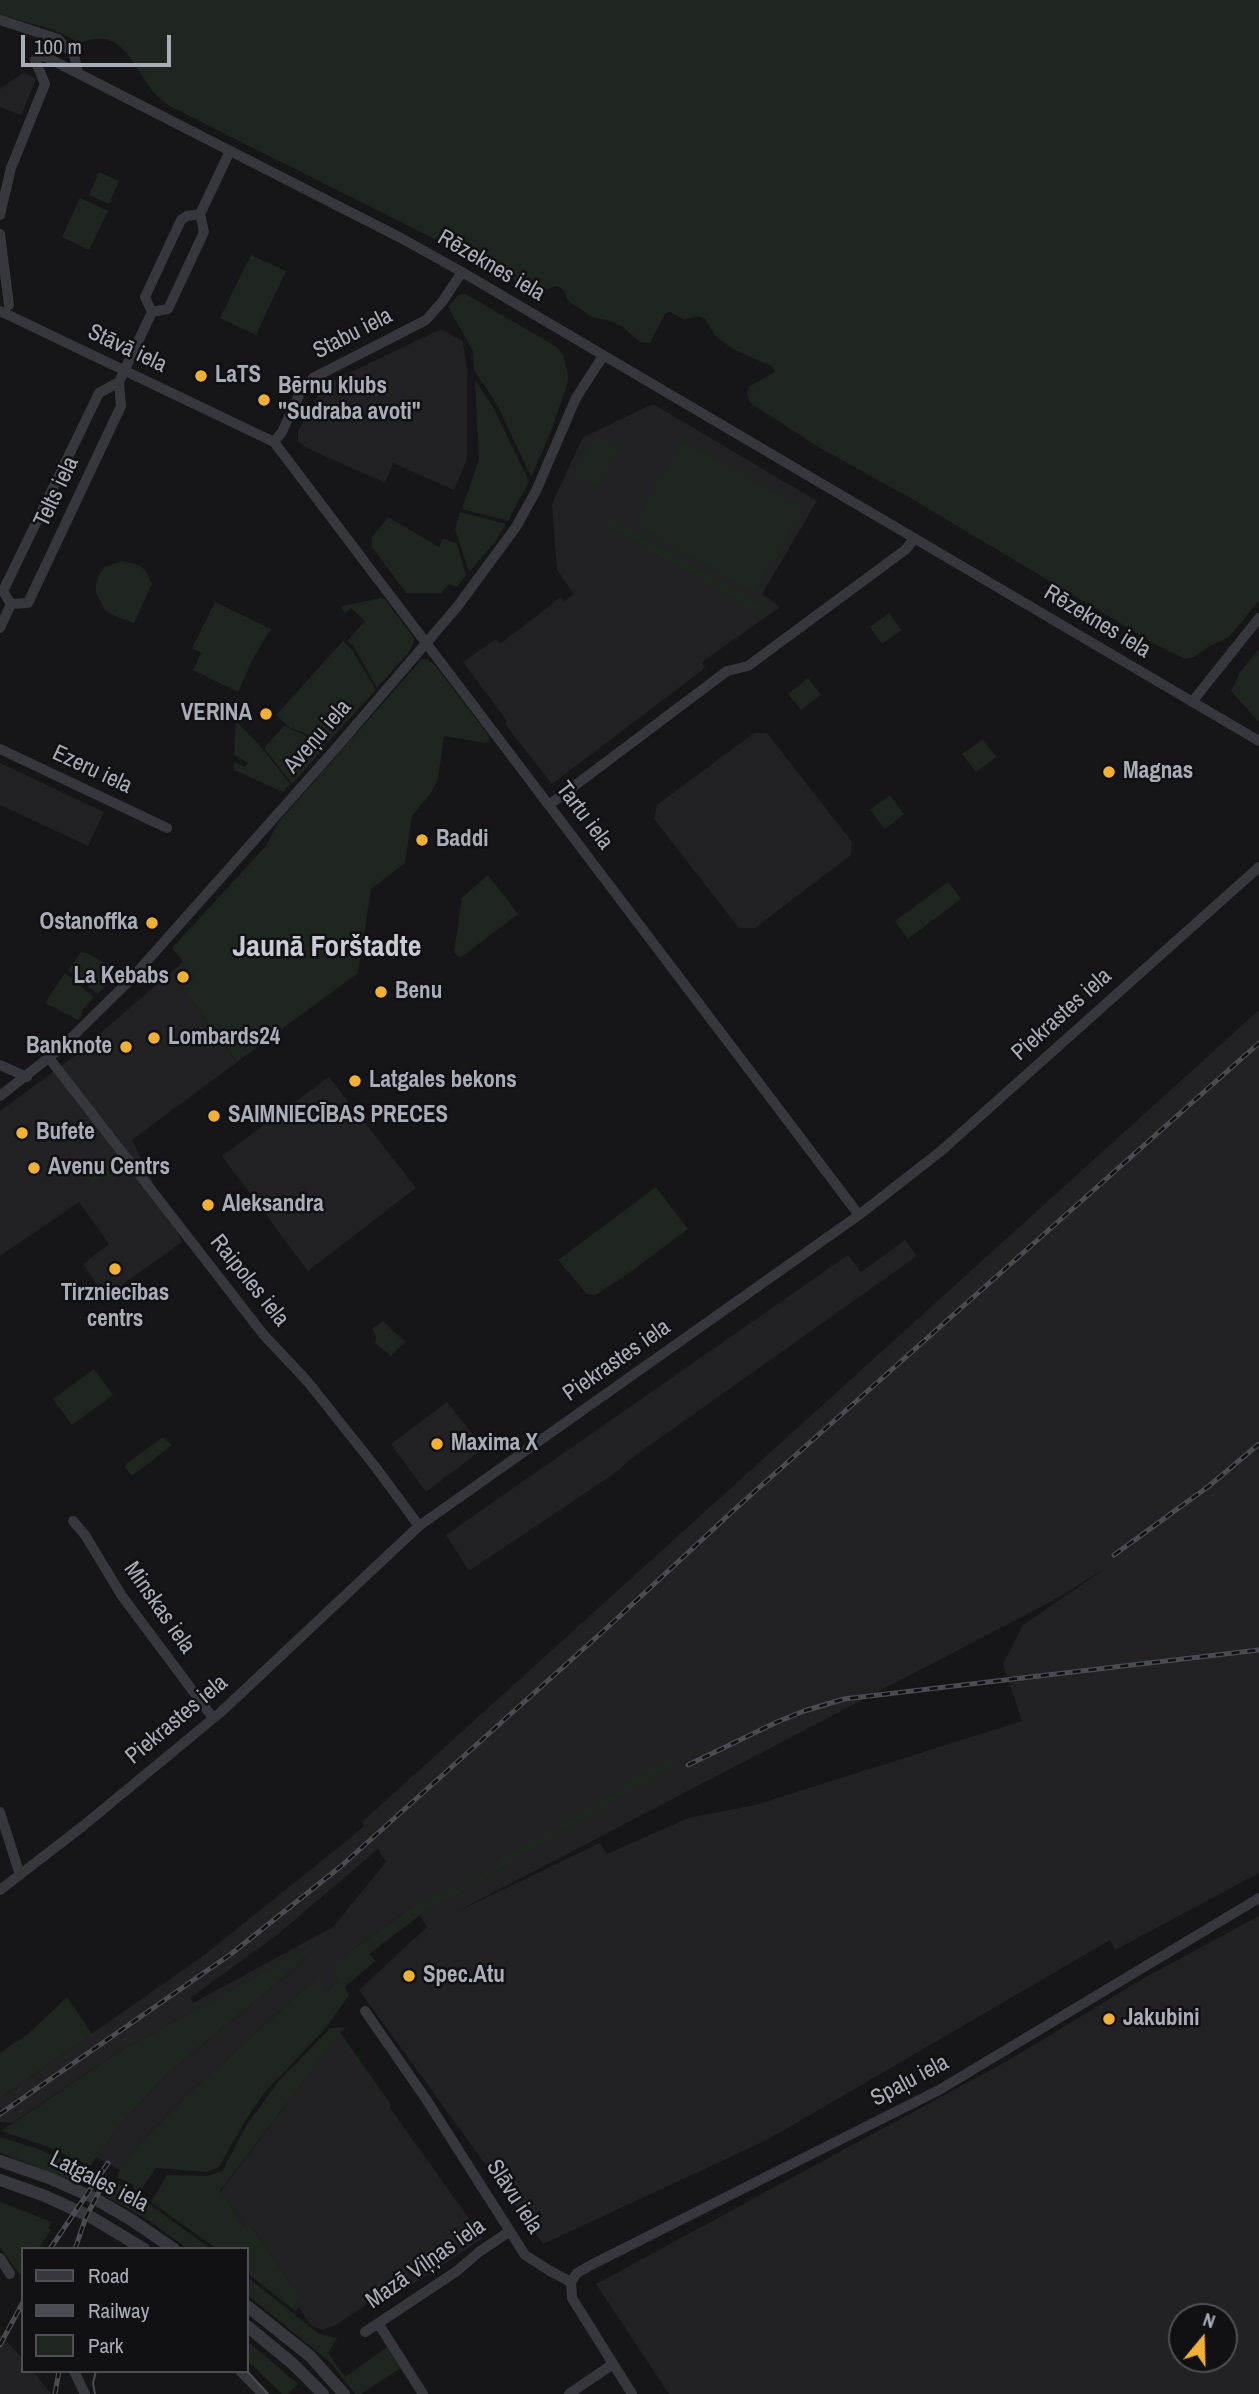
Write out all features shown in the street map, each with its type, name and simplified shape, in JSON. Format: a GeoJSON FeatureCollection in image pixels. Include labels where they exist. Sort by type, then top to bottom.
{"type":"FeatureCollection","features":[{"type":"Feature","properties":{"kind":"street"},"geometry":{"type":"LineString","coordinates":[[0,20],[58,39],[74,55],[78,72]]}},
{"type":"Feature","properties":{"kind":"street","name":"Rēzeknes iela"},"geometry":{"type":"LineString","coordinates":[[0,215],[11,168],[44,84],[35,60],[40,56],[46,57],[462,272],[1259,741]]}},
{"type":"Feature","properties":{"kind":"street","name":"Telts iela"},"geometry":{"type":"LineString","coordinates":[[152,312],[168,309],[204,232],[200,214],[230,151]]}},
{"type":"Feature","properties":{"kind":"street","name":"Telts iela"},"geometry":{"type":"LineString","coordinates":[[152,312],[145,297],[181,220],[200,214]]}},
{"type":"Feature","properties":{"kind":"street"},"geometry":{"type":"LineString","coordinates":[[0,234],[4,308]]}},
{"type":"Feature","properties":{"kind":"street","name":"Stabu iela"},"geometry":{"type":"LineString","coordinates":[[274,442],[282,432],[300,393],[313,378],[426,320],[462,272]]}},
{"type":"Feature","properties":{"kind":"street","name":"Stāvā iela"},"geometry":{"type":"LineString","coordinates":[[4,308],[124,371],[274,442]]}},
{"type":"Feature","properties":{"kind":"street","name":"Telts iela"},"geometry":{"type":"LineString","coordinates":[[11,604],[28,603],[121,406],[119,382],[152,312]]}},
{"type":"Feature","properties":{"kind":"street","name":"Aveņu iela"},"geometry":{"type":"LineString","coordinates":[[0,1096],[27,1077],[87,1025],[131,979],[329,757],[426,643],[516,527],[536,491],[576,398],[603,356]]}},
{"type":"Feature","properties":{"kind":"street","name":"Telts iela"},"geometry":{"type":"LineString","coordinates":[[11,604],[3,591],[99,393],[119,382]]}},
{"type":"Feature","properties":{"kind":"street","name":"Tartu iela"},"geometry":{"type":"LineString","coordinates":[[274,442],[859,1215]]}},
{"type":"Feature","properties":{"kind":"street"},"geometry":{"type":"LineString","coordinates":[[549,805],[727,671],[748,666],[905,550],[915,538]]}},
{"type":"Feature","properties":{"kind":"street","name":"Telts iela"},"geometry":{"type":"LineString","coordinates":[[0,628],[11,604]]}},
{"type":"Feature","properties":{"kind":"street"},"geometry":{"type":"LineString","coordinates":[[1192,702],[1259,618]]}},
{"type":"Feature","properties":{"kind":"street","name":"Ezeru iela"},"geometry":{"type":"LineString","coordinates":[[0,749],[167,828]]}},
{"type":"Feature","properties":{"kind":"street","name":"Piekrastes iela"},"geometry":{"type":"LineString","coordinates":[[0,1890],[214,1718],[419,1526],[859,1215],[943,1150],[1259,867]]}},
{"type":"Feature","properties":{"kind":"street","name":"Raipoles iela"},"geometry":{"type":"LineString","coordinates":[[49,1058],[263,1334],[308,1382],[419,1526]]}},
{"type":"Feature","properties":{"kind":"street"},"geometry":{"type":"LineString","coordinates":[[0,1065],[27,1077]]}},
{"type":"Feature","properties":{"kind":"street","name":"Minskas iela"},"geometry":{"type":"LineString","coordinates":[[73,1521],[85,1535],[122,1596],[214,1718]]}},
{"type":"Feature","properties":{"kind":"street"},"geometry":{"type":"LineString","coordinates":[[0,1812],[20,1875]]}},
{"type":"Feature","properties":{"kind":"street","name":"Spaļu iela"},"geometry":{"type":"LineString","coordinates":[[571,2282],[578,2273],[592,2265],[939,2090],[1259,1898]]}},
{"type":"Feature","properties":{"kind":"street","name":"Slāvu iela"},"geometry":{"type":"LineString","coordinates":[[365,2011],[426,2099],[525,2255],[571,2282]]}},
{"type":"Feature","properties":{"kind":"street","name":"Latgales iela"},"geometry":{"type":"LineString","coordinates":[[0,2161],[92,2197],[171,2247]]}},
{"type":"Feature","properties":{"kind":"street","name":"Latgales iela"},"geometry":{"type":"LineString","coordinates":[[0,2180],[45,2196],[91,2217],[141,2247]]}},
{"type":"Feature","properties":{"kind":"street","name":"Mazā Viļņas iela"},"geometry":{"type":"LineString","coordinates":[[365,2332],[457,2271],[510,2231]]}},
{"type":"Feature","properties":{"kind":"street"},"geometry":{"type":"LineString","coordinates":[[0,2258],[10,2274]]}},
{"type":"Feature","properties":{"kind":"street"},"geometry":{"type":"LineString","coordinates":[[571,2282],[572,2298],[632,2394]]}},
{"type":"Feature","properties":{"kind":"street"},"geometry":{"type":"LineString","coordinates":[[248,2307],[310,2356],[344,2394]]}},
{"type":"Feature","properties":{"kind":"street"},"geometry":{"type":"LineString","coordinates":[[378,2323],[423,2394]]}},
{"type":"Feature","properties":{"kind":"street"},"geometry":{"type":"LineString","coordinates":[[248,2327],[293,2364],[323,2394]]}},
{"type":"Feature","properties":{"kind":"street"},"geometry":{"type":"LineString","coordinates":[[569,2394],[613,2364]]}},
{"type":"Feature","properties":{"kind":"street"},"geometry":{"type":"LineString","coordinates":[[75,2373],[85,2394]]}},
{"type":"Feature","properties":{"kind":"street"},"geometry":{"type":"LineString","coordinates":[[242,2373],[263,2394]]}},
{"type":"Feature","properties":{"kind":"shaded area"},"geometry":{"type":"Polygon","coordinates":[[[24,72],[36,79],[21,115],[0,107],[0,89],[24,72]]]}},
{"type":"Feature","properties":{"kind":"shaded area"},"geometry":{"type":"Polygon","coordinates":[[[441,329],[463,341],[467,371],[467,459],[454,490],[393,463],[385,483],[305,447],[298,440],[298,431],[324,385],[441,329]]]}},
{"type":"Feature","properties":{"kind":"shaded area"},"geometry":{"type":"Polygon","coordinates":[[[653,404],[817,501],[762,594],[780,607],[702,662],[705,668],[552,784],[505,724],[507,721],[463,662],[496,639],[500,644],[561,597],[564,601],[574,594],[557,570],[552,504],[583,437],[653,404]]]}},
{"type":"Feature","properties":{"kind":"shaded area"},"geometry":{"type":"Polygon","coordinates":[[[754,733],[767,733],[852,842],[851,855],[755,928],[739,928],[654,819],[657,805],[754,733]]]}},
{"type":"Feature","properties":{"kind":"shaded area"},"geometry":{"type":"Polygon","coordinates":[[[0,763],[104,812],[88,846],[0,805],[0,763]]]}},
{"type":"Feature","properties":{"kind":"shaded area"},"geometry":{"type":"Polygon","coordinates":[[[184,961],[195,976],[181,987],[237,1062],[132,1140],[182,1242],[105,1297],[83,1264],[109,1244],[79,1202],[0,1256],[0,1111],[68,1061],[184,961]]]}},
{"type":"Feature","properties":{"kind":"shaded area"},"geometry":{"type":"Polygon","coordinates":[[[1259,1010],[1259,1873],[1115,1950],[1110,1940],[767,2140],[543,2244],[359,1990],[427,1927],[414,1906],[349,1952],[331,1969],[339,1981],[326,1990],[317,1979],[302,1991],[188,2094],[141,2142],[120,2170],[96,2157],[124,2120],[169,2072],[281,1980],[317,1943],[119,2052],[12,2123],[0,2122],[0,2098],[203,1956],[349,1839],[364,1826],[362,1822],[1259,1010]],[[1106,1568],[1054,1600],[454,1913],[600,1843],[607,1854],[688,1818],[755,1805],[1022,1721],[1003,1664],[1023,1625],[1106,1568]],[[378,1849],[277,1935],[190,1998],[193,2003],[333,1927],[386,1862],[378,1849]]]}},
{"type":"Feature","properties":{"kind":"shaded area"},"geometry":{"type":"Polygon","coordinates":[[[329,1077],[416,1188],[308,1271],[222,1156],[329,1077]]]}},
{"type":"Feature","properties":{"kind":"shaded area"},"geometry":{"type":"Polygon","coordinates":[[[905,1240],[917,1256],[629,1460],[618,1471],[469,1571],[446,1535],[848,1255],[861,1272],[905,1240]]]}},
{"type":"Feature","properties":{"kind":"shaded area"},"geometry":{"type":"Polygon","coordinates":[[[447,1402],[484,1448],[426,1492],[391,1444],[447,1402]]]}},
{"type":"Feature","properties":{"kind":"shaded area"},"geometry":{"type":"Polygon","coordinates":[[[1259,1916],[1259,2394],[669,2394],[596,2284],[1009,2060],[1144,1978],[1259,1916]]]}},
{"type":"Feature","properties":{"kind":"shaded area"},"geometry":{"type":"Polygon","coordinates":[[[338,2035],[483,2238],[379,2307],[373,2300],[336,2325],[322,2330],[311,2325],[295,2302],[300,2297],[250,2225],[246,2228],[220,2192],[338,2035]]]}},
{"type":"Feature","properties":{"kind":"shaded area"},"geometry":{"type":"Polygon","coordinates":[[[0,2334],[21,2357],[21,2373],[35,2373],[51,2394],[0,2394],[0,2334]]]}},
{"type":"Feature","properties":{"kind":"green space"},"geometry":{"type":"Polygon","coordinates":[[[0,0],[1259,0],[1259,601],[1229,637],[1194,657],[1185,659],[1160,647],[912,499],[820,448],[750,403],[747,393],[750,386],[775,370],[716,337],[705,319],[698,316],[685,320],[670,312],[665,314],[650,343],[640,342],[623,327],[608,320],[594,318],[571,303],[561,288],[556,286],[537,290],[166,104],[153,92],[126,52],[116,43],[106,39],[93,39],[80,43],[51,29],[0,15],[0,0]]]}},
{"type":"Feature","properties":{"kind":"green space"},"geometry":{"type":"Polygon","coordinates":[[[99,172],[119,181],[109,204],[89,195],[99,172]]]}},
{"type":"Feature","properties":{"kind":"green space"},"geometry":{"type":"Polygon","coordinates":[[[80,198],[108,211],[89,250],[62,237],[80,198]]]}},
{"type":"Feature","properties":{"kind":"green space"},"geometry":{"type":"Polygon","coordinates":[[[251,255],[286,271],[256,335],[220,318],[251,255]]]}},
{"type":"Feature","properties":{"kind":"green space"},"geometry":{"type":"Polygon","coordinates":[[[464,293],[557,347],[564,357],[567,385],[531,477],[498,406],[474,370],[473,351],[448,307],[458,295],[464,293]]]}},
{"type":"Feature","properties":{"kind":"green space"},"geometry":{"type":"Polygon","coordinates":[[[475,380],[494,409],[529,481],[508,521],[462,509],[479,459],[475,380]]]}},
{"type":"Feature","properties":{"kind":"green space"},"geometry":{"type":"Polygon","coordinates":[[[596,434],[620,448],[596,489],[572,475],[596,434]]]}},
{"type":"Feature","properties":{"kind":"green space"},"geometry":{"type":"Polygon","coordinates":[[[683,439],[804,509],[754,594],[633,524],[683,439]]]}},
{"type":"Feature","properties":{"kind":"green space"},"geometry":{"type":"Polygon","coordinates":[[[460,512],[506,524],[496,541],[469,572],[455,529],[460,512]]]}},
{"type":"Feature","properties":{"kind":"green space"},"geometry":{"type":"Polygon","coordinates":[[[388,517],[439,547],[443,538],[457,544],[466,575],[457,587],[449,584],[441,593],[406,593],[372,547],[372,537],[388,517]]]}},
{"type":"Feature","properties":{"kind":"green space"},"geometry":{"type":"Polygon","coordinates":[[[611,518],[765,607],[761,615],[606,526],[611,518]]]}},
{"type":"Feature","properties":{"kind":"green space"},"geometry":{"type":"Polygon","coordinates":[[[122,561],[139,565],[146,571],[152,584],[134,623],[105,610],[96,593],[99,575],[105,567],[122,561]]]}},
{"type":"Feature","properties":{"kind":"green space"},"geometry":{"type":"Polygon","coordinates":[[[385,599],[414,642],[410,651],[377,688],[353,645],[347,641],[365,621],[351,608],[345,613],[341,608],[385,599]]]}},
{"type":"Feature","properties":{"kind":"green space"},"geometry":{"type":"Polygon","coordinates":[[[215,602],[271,629],[238,692],[193,670],[201,653],[192,648],[215,602]]]}},
{"type":"Feature","properties":{"kind":"green space"},"geometry":{"type":"Polygon","coordinates":[[[889,613],[901,630],[882,644],[870,627],[889,613]]]}},
{"type":"Feature","properties":{"kind":"green space"},"geometry":{"type":"Polygon","coordinates":[[[343,641],[352,650],[376,690],[328,742],[290,728],[276,715],[343,641]]]}},
{"type":"Feature","properties":{"kind":"green space"},"geometry":{"type":"Polygon","coordinates":[[[1259,649],[1259,722],[1231,691],[1240,672],[1259,649]]]}},
{"type":"Feature","properties":{"kind":"green space"},"geometry":{"type":"Polygon","coordinates":[[[427,659],[435,665],[489,736],[489,740],[486,743],[444,736],[438,779],[431,793],[412,816],[405,863],[371,889],[358,973],[237,1062],[181,987],[195,976],[172,948],[266,846],[277,824],[421,660],[427,659]]]}},
{"type":"Feature","properties":{"kind":"green space"},"geometry":{"type":"Polygon","coordinates":[[[808,678],[821,695],[801,710],[788,694],[808,678]]]}},
{"type":"Feature","properties":{"kind":"green space"},"geometry":{"type":"Polygon","coordinates":[[[236,721],[263,749],[290,784],[283,792],[234,770],[234,762],[245,767],[248,763],[234,755],[236,721]]]}},
{"type":"Feature","properties":{"kind":"green space"},"geometry":{"type":"Polygon","coordinates":[[[284,726],[327,745],[292,784],[264,748],[284,726]]]}},
{"type":"Feature","properties":{"kind":"green space"},"geometry":{"type":"Polygon","coordinates":[[[983,739],[996,757],[976,772],[962,754],[983,739]]]}},
{"type":"Feature","properties":{"kind":"green space"},"geometry":{"type":"Polygon","coordinates":[[[890,795],[904,814],[885,829],[870,810],[890,795]]]}},
{"type":"Feature","properties":{"kind":"green space"},"geometry":{"type":"Polygon","coordinates":[[[488,875],[518,914],[460,958],[454,952],[462,898],[488,875]]]}},
{"type":"Feature","properties":{"kind":"green space"},"geometry":{"type":"Polygon","coordinates":[[[948,882],[961,899],[908,939],[895,921],[948,882]]]}},
{"type":"Feature","properties":{"kind":"green space"},"geometry":{"type":"Polygon","coordinates":[[[81,952],[121,972],[97,994],[68,970],[81,952]]]}},
{"type":"Feature","properties":{"kind":"green space"},"geometry":{"type":"Polygon","coordinates":[[[65,973],[94,997],[83,1009],[78,1020],[45,1003],[65,973]]]}},
{"type":"Feature","properties":{"kind":"green space"},"geometry":{"type":"Polygon","coordinates":[[[104,1158],[116,1161],[120,1167],[91,1189],[85,1181],[85,1173],[90,1164],[104,1158]]]}},
{"type":"Feature","properties":{"kind":"green space"},"geometry":{"type":"Polygon","coordinates":[[[656,1187],[688,1229],[594,1296],[587,1294],[558,1260],[656,1187]]]}},
{"type":"Feature","properties":{"kind":"green space"},"geometry":{"type":"Polygon","coordinates":[[[383,1321],[405,1342],[391,1356],[375,1343],[376,1336],[372,1329],[383,1321]]]}},
{"type":"Feature","properties":{"kind":"green space"},"geometry":{"type":"Polygon","coordinates":[[[94,1369],[113,1395],[72,1425],[53,1399],[94,1369]]]}},
{"type":"Feature","properties":{"kind":"green space"},"geometry":{"type":"Polygon","coordinates":[[[163,1437],[172,1445],[132,1476],[125,1467],[126,1464],[163,1437]]]}},
{"type":"Feature","properties":{"kind":"green space"},"geometry":{"type":"Polygon","coordinates":[[[669,1758],[674,1767],[418,1917],[369,1954],[375,1961],[345,1987],[349,1995],[325,2029],[264,2093],[219,2167],[207,2172],[156,2168],[139,2192],[133,2188],[134,2185],[117,2177],[141,2142],[188,2094],[302,1991],[318,1978],[326,1990],[338,1982],[330,1969],[349,1952],[417,1904],[454,1886],[459,1890],[476,1881],[476,1876],[495,1867],[501,1858],[549,1831],[553,1836],[561,1831],[558,1825],[618,1790],[649,1767],[652,1769],[669,1758]]]}},
{"type":"Feature","properties":{"kind":"green space"},"geometry":{"type":"Polygon","coordinates":[[[319,1941],[281,1980],[169,2072],[124,2120],[90,2166],[48,2147],[1,2131],[119,2052],[319,1941]]]}},
{"type":"Feature","properties":{"kind":"green space"},"geometry":{"type":"Polygon","coordinates":[[[67,1997],[92,2034],[0,2098],[0,2053],[28,2034],[67,1997]]]}},
{"type":"Feature","properties":{"kind":"green space"},"geometry":{"type":"Polygon","coordinates":[[[346,2027],[340,2032],[391,2105],[389,2108],[338,2036],[220,2191],[245,2227],[250,2225],[301,2298],[295,2302],[299,2307],[295,2311],[248,2274],[248,2247],[214,2247],[151,2202],[167,2175],[208,2176],[222,2171],[246,2126],[277,2083],[330,2028],[346,2027]]]}},
{"type":"Feature","properties":{"kind":"green space"},"geometry":{"type":"Polygon","coordinates":[[[0,2137],[38,2149],[117,2183],[208,2247],[185,2247],[148,2220],[107,2197],[109,2193],[80,2180],[78,2183],[0,2153],[0,2137]]]}},
{"type":"Feature","properties":{"kind":"green space"},"geometry":{"type":"Polygon","coordinates":[[[0,2202],[52,2222],[48,2228],[51,2230],[39,2247],[21,2247],[20,2275],[0,2247],[0,2202]]]}},
{"type":"Feature","properties":{"kind":"green space"},"geometry":{"type":"Polygon","coordinates":[[[248,2278],[318,2333],[337,2338],[328,2353],[345,2377],[387,2347],[401,2368],[361,2394],[355,2394],[331,2363],[248,2296],[248,2278]]]}},
{"type":"Feature","properties":{"kind":"green space"},"geometry":{"type":"Polygon","coordinates":[[[248,2342],[298,2384],[288,2394],[282,2394],[248,2361],[248,2342]]]}},
{"type":"Feature","properties":{"kind":"tram line"},"geometry":{"type":"LineString","coordinates":[[248,2372],[268,2394]]}},
{"type":"Feature","properties":{"kind":"tram line"},"geometry":{"type":"LineString","coordinates":[[95,2394],[93,2383],[96,2373]]}},
{"type":"Feature","properties":{"kind":"railway"},"geometry":{"type":"LineString","coordinates":[[0,2114],[231,1954],[340,1867],[735,1509],[1259,1043]]}},
{"type":"Feature","properties":{"kind":"railway"},"geometry":{"type":"LineString","coordinates":[[1114,1555],[1209,1486],[1259,1444]]}},
{"type":"Feature","properties":{"kind":"railway"},"geometry":{"type":"LineString","coordinates":[[688,1765],[777,1722],[844,1699],[1259,1650]]}},
{"type":"Feature","properties":{"kind":"railway"},"geometry":{"type":"LineString","coordinates":[[51,2247],[108,2163]]}},
{"type":"Feature","properties":{"kind":"railway"},"geometry":{"type":"LineString","coordinates":[[76,2247],[86,2217],[101,2188]]}},
{"type":"Feature","properties":{"kind":"railway"},"geometry":{"type":"LineString","coordinates":[[0,2345],[21,2306]]}},
{"type":"Feature","properties":{"kind":"railway"},"geometry":{"type":"LineString","coordinates":[[55,2394],[59,2373]]}},
{"type":"Feature","properties":{"kind":"place","name":"LaTS"},"geometry":{"type":"Point","coordinates":[201,376]}},
{"type":"Feature","properties":{"kind":"place","name":"Bērnu klubs \"Sudraba avoti\""},"geometry":{"type":"Point","coordinates":[264,400]}},
{"type":"Feature","properties":{"kind":"place","name":"VERINA"},"geometry":{"type":"Point","coordinates":[266,714]}},
{"type":"Feature","properties":{"kind":"place","name":"Magnas"},"geometry":{"type":"Point","coordinates":[1109,772]}},
{"type":"Feature","properties":{"kind":"place","name":"Baddi"},"geometry":{"type":"Point","coordinates":[422,840]}},
{"type":"Feature","properties":{"kind":"place","name":"Ostanoffka"},"geometry":{"type":"Point","coordinates":[152,923]}},
{"type":"Feature","properties":{"kind":"place","name":"La Kebabs"},"geometry":{"type":"Point","coordinates":[183,977]}},
{"type":"Feature","properties":{"kind":"place","name":"Benu"},"geometry":{"type":"Point","coordinates":[381,992]}},
{"type":"Feature","properties":{"kind":"place","name":"Lombards24"},"geometry":{"type":"Point","coordinates":[154,1038]}},
{"type":"Feature","properties":{"kind":"place","name":"Banknote"},"geometry":{"type":"Point","coordinates":[126,1047]}},
{"type":"Feature","properties":{"kind":"place","name":"Latgales bekons"},"geometry":{"type":"Point","coordinates":[355,1081]}},
{"type":"Feature","properties":{"kind":"place","name":"SAIMNIECĪBAS PRECES"},"geometry":{"type":"Point","coordinates":[214,1116]}},
{"type":"Feature","properties":{"kind":"place","name":"Bufete"},"geometry":{"type":"Point","coordinates":[22,1133]}},
{"type":"Feature","properties":{"kind":"place","name":"Avenu Centrs"},"geometry":{"type":"Point","coordinates":[34,1168]}},
{"type":"Feature","properties":{"kind":"place","name":"Aleksandra"},"geometry":{"type":"Point","coordinates":[208,1205]}},
{"type":"Feature","properties":{"kind":"place","name":"Tirzniecības centrs"},"geometry":{"type":"Point","coordinates":[115,1269]}},
{"type":"Feature","properties":{"kind":"place","name":"Maxima X"},"geometry":{"type":"Point","coordinates":[437,1444]}},
{"type":"Feature","properties":{"kind":"place","name":"Spec.Atu"},"geometry":{"type":"Point","coordinates":[409,1976]}},
{"type":"Feature","properties":{"kind":"place","name":"Jakubini"},"geometry":{"type":"Point","coordinates":[1109,2019]}},
{"type":"Feature","properties":{"kind":"district","name":"Jaunā Forštadte"},"geometry":{"type":"Point","coordinates":[327,948]}}]}
